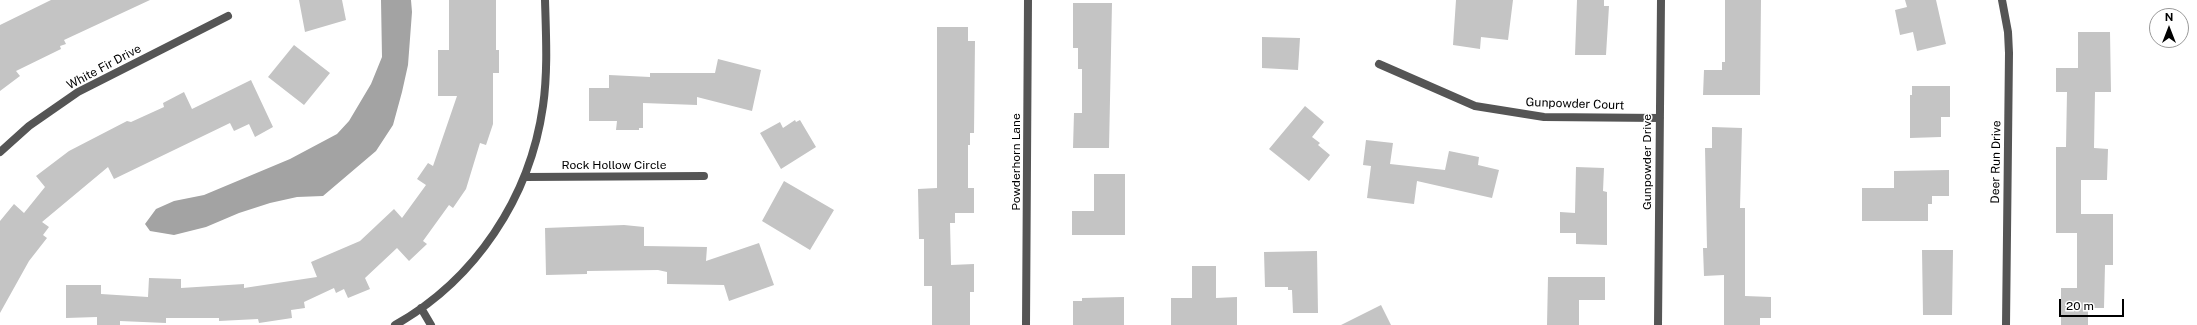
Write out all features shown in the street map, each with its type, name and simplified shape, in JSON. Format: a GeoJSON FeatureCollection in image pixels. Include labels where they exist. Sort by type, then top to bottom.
{"type":"FeatureCollection","features":[{"type":"Feature","properties":{"kind":"street"},"geometry":{"type":"LineString","coordinates":[[395,325],[445,290],[486,247],[512,205],[524,177],[537,137],[543,106],[546,64],[545,0]]}},
{"type":"Feature","properties":{"kind":"street","name":"Powderhorn Lane"},"geometry":{"type":"LineString","coordinates":[[1026,325],[1028,0]]}},
{"type":"Feature","properties":{"kind":"street","name":"Gunpowder Drive"},"geometry":{"type":"LineString","coordinates":[[1658,325],[1661,0]]}},
{"type":"Feature","properties":{"kind":"street","name":"Deer Run Drive"},"geometry":{"type":"LineString","coordinates":[[2002,0],[2008,32],[2009,53],[2006,325]]}},
{"type":"Feature","properties":{"kind":"street","name":"White Fir Drive"},"geometry":{"type":"LineString","coordinates":[[0,152],[29,126],[78,92],[228,16]]}},
{"type":"Feature","properties":{"kind":"street","name":"Gunpowder Court"},"geometry":{"type":"LineString","coordinates":[[1379,64],[1475,106],[1544,117],[1660,118]]}},
{"type":"Feature","properties":{"kind":"street","name":"Rock Hollow Circle"},"geometry":{"type":"LineString","coordinates":[[524,177],[704,176]]}},
{"type":"Feature","properties":{"kind":"street"},"geometry":{"type":"LineString","coordinates":[[421,308],[432,325]]}},
{"type":"Feature","properties":{"kind":"shaded area"},"geometry":{"type":"Polygon","coordinates":[[[381,0],[411,0],[412,12],[408,65],[402,92],[393,125],[376,151],[323,196],[297,197],[270,203],[239,213],[206,227],[174,235],[150,231],[145,224],[156,209],[174,201],[204,195],[290,159],[337,134],[349,121],[371,84],[382,57],[381,0]]]}},
{"type":"Feature","properties":{"kind":"building"},"geometry":{"type":"Polygon","coordinates":[[[51,0],[150,0],[64,40],[66,44],[60,46],[61,49],[16,71],[20,76],[0,91],[0,25],[51,0]]]}},
{"type":"Feature","properties":{"kind":"building"},"geometry":{"type":"Polygon","coordinates":[[[299,0],[342,0],[346,20],[305,32],[299,0]]]}},
{"type":"Feature","properties":{"kind":"building"},"geometry":{"type":"Polygon","coordinates":[[[449,0],[496,0],[496,50],[499,50],[499,73],[493,73],[493,124],[486,145],[480,143],[466,189],[453,208],[449,205],[423,241],[427,244],[409,261],[397,248],[365,278],[370,289],[348,298],[344,289],[336,293],[334,288],[304,302],[305,308],[291,310],[292,318],[259,323],[258,319],[219,321],[219,318],[166,318],[166,323],[120,321],[120,325],[97,325],[97,317],[66,318],[66,285],[101,285],[101,294],[148,297],[149,278],[181,279],[181,288],[244,284],[244,288],[317,277],[311,262],[360,241],[394,209],[402,218],[426,185],[417,179],[428,163],[433,166],[457,96],[438,96],[438,50],[449,50],[449,0]]]}},
{"type":"Feature","properties":{"kind":"building"},"geometry":{"type":"Polygon","coordinates":[[[1456,0],[1513,0],[1508,40],[1481,37],[1480,49],[1453,45],[1456,0]]]}},
{"type":"Feature","properties":{"kind":"building"},"geometry":{"type":"Polygon","coordinates":[[[1577,0],[1604,0],[1604,6],[1609,6],[1606,55],[1575,55],[1577,0]]]}},
{"type":"Feature","properties":{"kind":"building"},"geometry":{"type":"Polygon","coordinates":[[[1725,0],[1761,0],[1760,95],[1703,95],[1704,70],[1722,70],[1722,62],[1725,62],[1725,0]]]}},
{"type":"Feature","properties":{"kind":"building"},"geometry":{"type":"Polygon","coordinates":[[[1905,0],[1936,0],[1946,44],[1917,51],[1913,32],[1900,35],[1895,10],[1907,7],[1905,0]]]}},
{"type":"Feature","properties":{"kind":"building"},"geometry":{"type":"Polygon","coordinates":[[[1073,3],[1112,3],[1109,148],[1073,148],[1074,113],[1082,113],[1082,69],[1078,69],[1078,48],[1073,48],[1073,3]]]}},
{"type":"Feature","properties":{"kind":"building"},"geometry":{"type":"Polygon","coordinates":[[[937,27],[968,27],[968,41],[975,41],[974,133],[970,133],[970,145],[968,145],[968,188],[974,188],[974,213],[955,213],[955,223],[950,223],[951,265],[974,264],[974,292],[970,292],[970,325],[932,325],[932,286],[924,286],[924,239],[919,239],[918,189],[937,188],[937,27]]]}},
{"type":"Feature","properties":{"kind":"building"},"geometry":{"type":"Polygon","coordinates":[[[2078,32],[2110,32],[2111,92],[2095,92],[2094,148],[2108,149],[2107,180],[2081,180],[2081,214],[2113,214],[2113,265],[2105,265],[2104,308],[2088,308],[2088,325],[2061,325],[2061,288],[2077,288],[2077,233],[2056,233],[2056,147],[2066,147],[2067,92],[2056,92],[2056,68],[2078,68],[2078,32]]]}},
{"type":"Feature","properties":{"kind":"building"},"geometry":{"type":"Polygon","coordinates":[[[1262,37],[1300,38],[1298,70],[1262,68],[1262,37]]]}},
{"type":"Feature","properties":{"kind":"building"},"geometry":{"type":"Polygon","coordinates":[[[294,45],[330,73],[304,105],[268,77],[294,45]]]}},
{"type":"Feature","properties":{"kind":"building"},"geometry":{"type":"Polygon","coordinates":[[[718,59],[761,70],[752,111],[697,97],[697,105],[643,103],[643,128],[639,128],[639,130],[616,130],[617,121],[589,121],[589,88],[609,88],[609,75],[650,77],[650,73],[715,73],[718,59]]]}},
{"type":"Feature","properties":{"kind":"building"},"geometry":{"type":"Polygon","coordinates":[[[251,80],[273,127],[255,137],[249,124],[234,131],[230,123],[114,179],[108,167],[42,222],[49,227],[43,235],[47,238],[29,261],[0,313],[0,221],[14,204],[24,213],[45,187],[36,176],[69,151],[127,121],[131,122],[164,107],[163,103],[184,92],[192,109],[251,80]]]}},
{"type":"Feature","properties":{"kind":"building"},"geometry":{"type":"Polygon","coordinates":[[[1912,86],[1950,86],[1950,117],[1941,117],[1941,137],[1910,138],[1910,95],[1912,95],[1912,86]]]}},
{"type":"Feature","properties":{"kind":"building"},"geometry":{"type":"Polygon","coordinates":[[[1305,106],[1324,122],[1312,137],[1320,143],[1318,145],[1330,155],[1309,181],[1269,149],[1305,106]]]}},
{"type":"Feature","properties":{"kind":"building"},"geometry":{"type":"Polygon","coordinates":[[[795,120],[796,122],[800,120],[816,147],[781,169],[760,133],[780,122],[783,128],[795,120]]]}},
{"type":"Feature","properties":{"kind":"building"},"geometry":{"type":"Polygon","coordinates":[[[1712,127],[1742,128],[1740,208],[1745,208],[1745,296],[1771,297],[1771,318],[1760,318],[1760,325],[1724,325],[1724,275],[1704,276],[1703,248],[1707,248],[1705,148],[1712,148],[1712,127]]]}},
{"type":"Feature","properties":{"kind":"building"},"geometry":{"type":"Polygon","coordinates":[[[1366,140],[1393,143],[1390,164],[1445,170],[1449,151],[1479,157],[1478,165],[1499,170],[1492,198],[1417,181],[1414,204],[1367,198],[1371,166],[1363,165],[1366,140]]]}},
{"type":"Feature","properties":{"kind":"building"},"geometry":{"type":"Polygon","coordinates":[[[1576,167],[1604,168],[1603,191],[1607,192],[1607,245],[1576,244],[1576,233],[1560,233],[1560,212],[1575,213],[1576,167]]]}},
{"type":"Feature","properties":{"kind":"building"},"geometry":{"type":"Polygon","coordinates":[[[1949,170],[1949,196],[1932,196],[1932,204],[1928,204],[1928,221],[1862,221],[1862,188],[1894,188],[1894,171],[1949,170]]]}},
{"type":"Feature","properties":{"kind":"building"},"geometry":{"type":"Polygon","coordinates":[[[1094,174],[1125,174],[1125,235],[1072,235],[1072,211],[1094,211],[1094,174]]]}},
{"type":"Feature","properties":{"kind":"building"},"geometry":{"type":"Polygon","coordinates":[[[784,181],[834,210],[810,250],[762,221],[784,181]]]}},
{"type":"Feature","properties":{"kind":"building"},"geometry":{"type":"Polygon","coordinates":[[[624,225],[644,227],[644,246],[707,247],[706,261],[759,243],[774,285],[729,301],[724,285],[667,284],[667,272],[658,270],[587,271],[587,274],[546,275],[545,228],[624,225]]]}},
{"type":"Feature","properties":{"kind":"building"},"geometry":{"type":"Polygon","coordinates":[[[1922,250],[1953,250],[1952,315],[1923,315],[1922,250]]]}},
{"type":"Feature","properties":{"kind":"building"},"geometry":{"type":"Polygon","coordinates":[[[1317,251],[1318,313],[1293,313],[1292,290],[1288,290],[1288,287],[1265,287],[1264,252],[1317,251]]]}},
{"type":"Feature","properties":{"kind":"building"},"geometry":{"type":"Polygon","coordinates":[[[1192,266],[1216,266],[1216,298],[1237,297],[1237,325],[1171,325],[1171,298],[1192,298],[1192,266]]]}},
{"type":"Feature","properties":{"kind":"building"},"geometry":{"type":"Polygon","coordinates":[[[1548,277],[1605,277],[1605,300],[1579,300],[1579,325],[1547,325],[1548,277]]]}},
{"type":"Feature","properties":{"kind":"building"},"geometry":{"type":"Polygon","coordinates":[[[1124,297],[1124,325],[1073,325],[1073,301],[1082,301],[1082,298],[1124,297]]]}},
{"type":"Feature","properties":{"kind":"building"},"geometry":{"type":"Polygon","coordinates":[[[1381,305],[1391,325],[1341,325],[1381,305]]]}}]}
